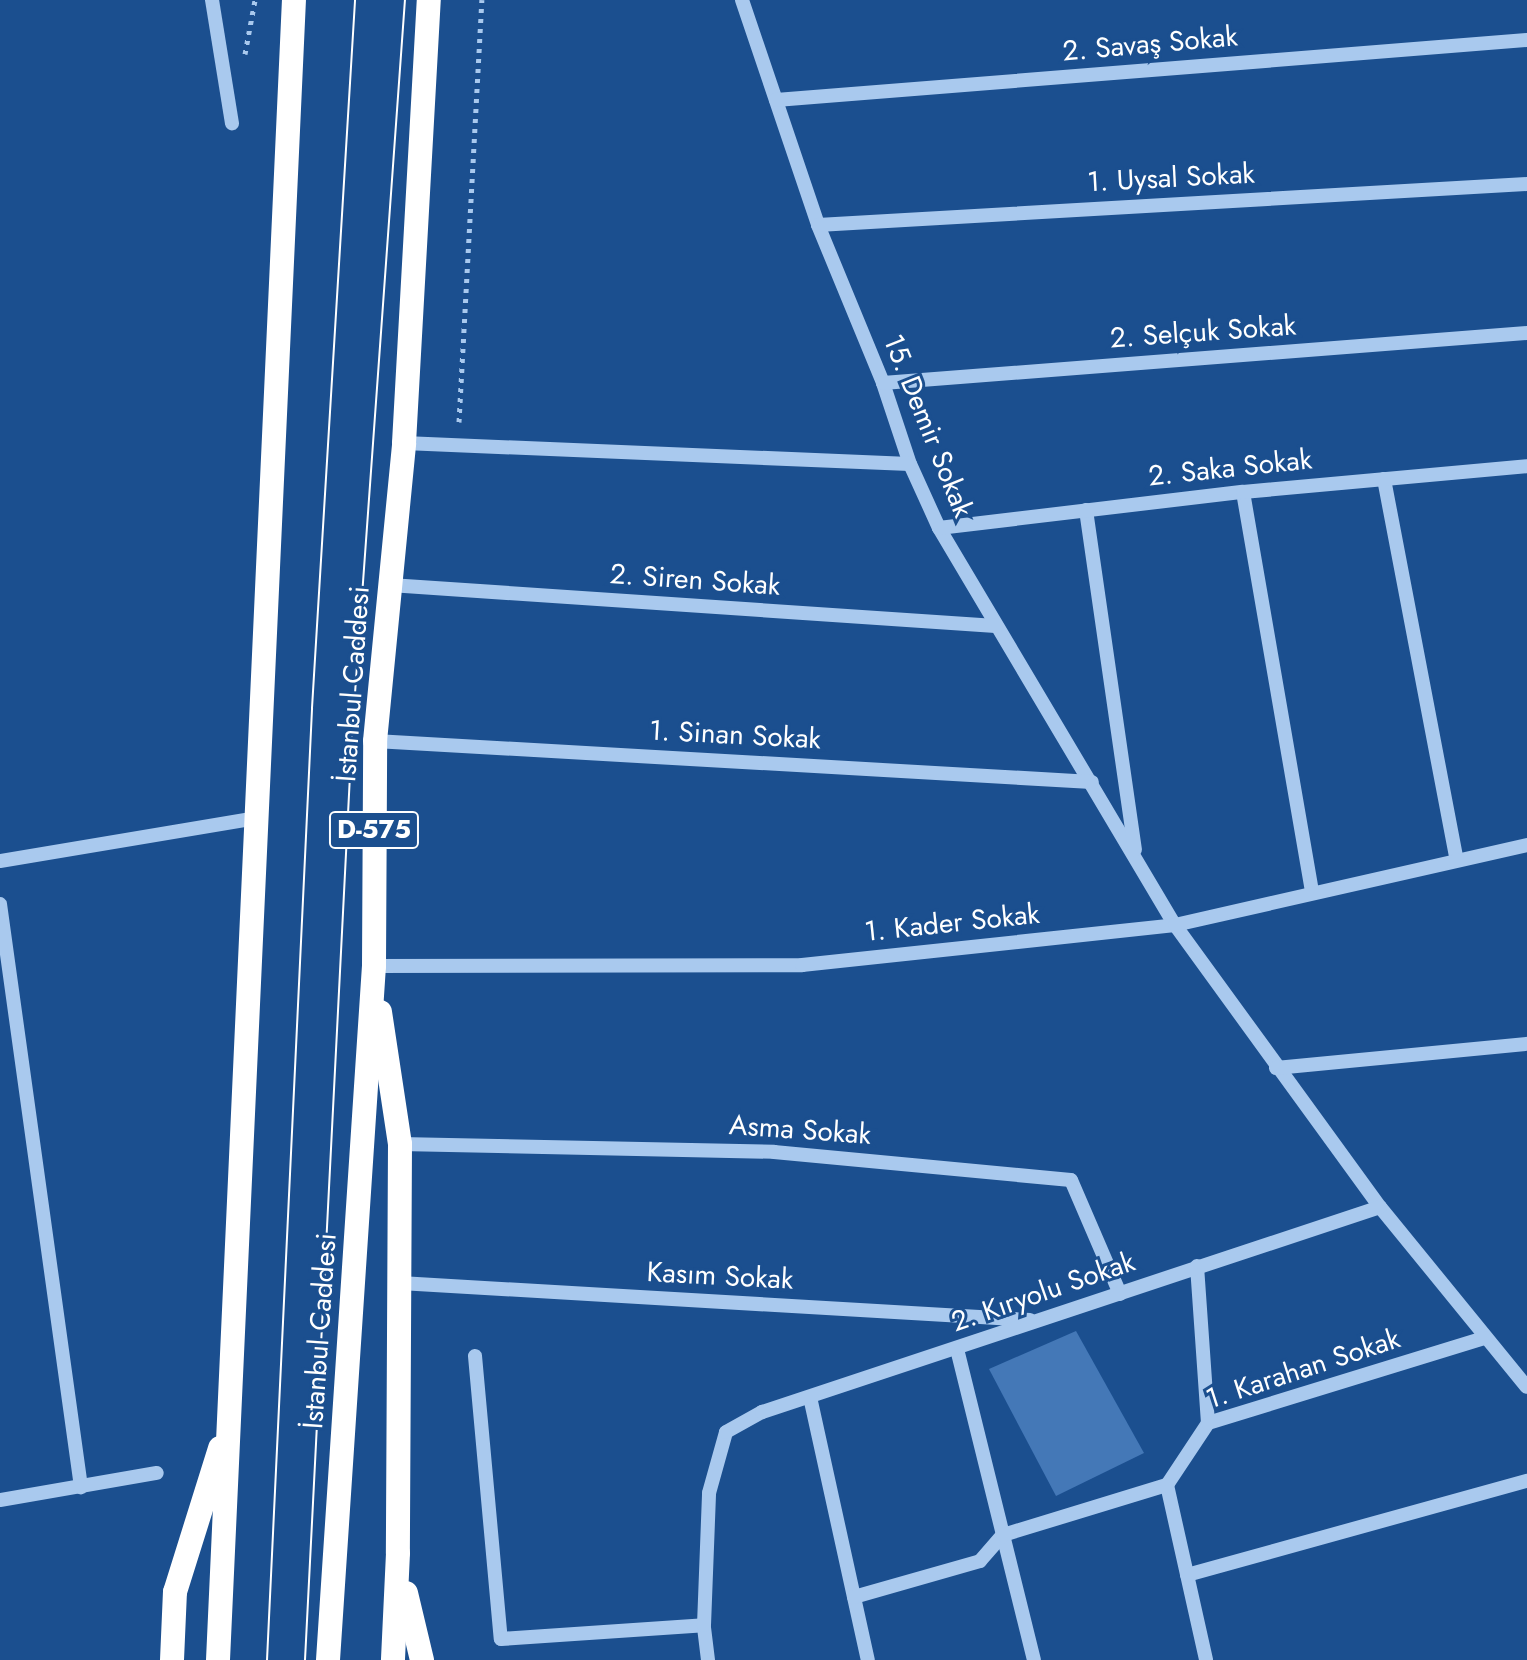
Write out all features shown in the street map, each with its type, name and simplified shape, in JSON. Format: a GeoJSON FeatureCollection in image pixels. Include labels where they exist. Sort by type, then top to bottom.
{"type":"FeatureCollection","features":[{"type":"Feature","properties":{"kind":"highway"},"geometry":{"type":"LineString","coordinates":[[218,1660],[294,0]]}},
{"type":"Feature","properties":{"kind":"highway","name":"İstanbul Caddesi"},"geometry":{"type":"LineString","coordinates":[[328,1660],[374,966],[375,741],[404,443],[429,0]]}},
{"type":"Feature","properties":{"kind":"highway"},"geometry":{"type":"LineString","coordinates":[[374,966],[400,1144],[398,1553],[393,1660]]}},
{"type":"Feature","properties":{"kind":"highway"},"geometry":{"type":"LineString","coordinates":[[157,1660],[230,1416]]}},
{"type":"Feature","properties":{"kind":"highway"},"geometry":{"type":"LineString","coordinates":[[398,1553],[422,1660]]}},
{"type":"Feature","properties":{"kind":"highway"},"geometry":{"type":"LineString","coordinates":[[172,1660],[175,1592]]}},
{"type":"Feature","properties":{"kind":"street"},"geometry":{"type":"LineString","coordinates":[[212,0],[232,123]]}},
{"type":"Feature","properties":{"kind":"street","name":"15. Demir Sokak"},"geometry":{"type":"LineString","coordinates":[[742,0],[818,225],[883,383],[910,464],[939,528],[1175,925],[1380,1207],[1527,1387]]}},
{"type":"Feature","properties":{"kind":"street","name":"2. Savaş Sokak"},"geometry":{"type":"LineString","coordinates":[[776,100],[1527,40]]}},
{"type":"Feature","properties":{"kind":"street","name":"1. Uysal Sokak"},"geometry":{"type":"LineString","coordinates":[[818,225],[1527,184]]}},
{"type":"Feature","properties":{"kind":"street","name":"2. Selçuk Sokak"},"geometry":{"type":"LineString","coordinates":[[883,383],[1527,333]]}},
{"type":"Feature","properties":{"kind":"street"},"geometry":{"type":"LineString","coordinates":[[404,443],[910,464]]}},
{"type":"Feature","properties":{"kind":"street","name":"2. Saka Sokak"},"geometry":{"type":"LineString","coordinates":[[939,528],[1243,492],[1527,466]]}},
{"type":"Feature","properties":{"kind":"street"},"geometry":{"type":"LineString","coordinates":[[1384,479],[1457,860]]}},
{"type":"Feature","properties":{"kind":"street"},"geometry":{"type":"LineString","coordinates":[[1243,492],[1312,891]]}},
{"type":"Feature","properties":{"kind":"street"},"geometry":{"type":"LineString","coordinates":[[1086,510],[1136,858]]}},
{"type":"Feature","properties":{"kind":"street","name":"2. Siren Sokak"},"geometry":{"type":"LineString","coordinates":[[390,585],[996,626]]}},
{"type":"Feature","properties":{"kind":"street","name":"1. Sinan Sokak"},"geometry":{"type":"LineString","coordinates":[[375,741],[1092,782]]}},
{"type":"Feature","properties":{"kind":"street"},"geometry":{"type":"LineString","coordinates":[[0,861],[258,818]]}},
{"type":"Feature","properties":{"kind":"street","name":"1. Kader Sokak"},"geometry":{"type":"LineString","coordinates":[[374,966],[802,965],[1175,925],[1312,891],[1527,845]]}},
{"type":"Feature","properties":{"kind":"street"},"geometry":{"type":"LineString","coordinates":[[0,904],[81,1487]]}},
{"type":"Feature","properties":{"kind":"street"},"geometry":{"type":"LineString","coordinates":[[1276,1068],[1527,1044]]}},
{"type":"Feature","properties":{"kind":"street","name":"Asma Sokak"},"geometry":{"type":"LineString","coordinates":[[400,1144],[774,1152],[1071,1180],[1120,1294]]}},
{"type":"Feature","properties":{"kind":"street","name":"2. Kıryolu Sokak"},"geometry":{"type":"LineString","coordinates":[[704,1625],[709,1493],[726,1432],[762,1412],[1380,1207]]}},
{"type":"Feature","properties":{"kind":"street"},"geometry":{"type":"LineString","coordinates":[[1197,1266],[1208,1423]]}},
{"type":"Feature","properties":{"kind":"street","name":"Kasım Sokak"},"geometry":{"type":"LineString","coordinates":[[400,1283],[1037,1320]]}},
{"type":"Feature","properties":{"kind":"street","name":"1. Karahan Sokak"},"geometry":{"type":"LineString","coordinates":[[1167,1485],[1208,1423],[1484,1338]]}},
{"type":"Feature","properties":{"kind":"street"},"geometry":{"type":"LineString","coordinates":[[957,1349],[1034,1660]]}},
{"type":"Feature","properties":{"kind":"street"},"geometry":{"type":"LineString","coordinates":[[475,1356],[501,1639],[704,1625],[708,1660]]}},
{"type":"Feature","properties":{"kind":"street"},"geometry":{"type":"LineString","coordinates":[[810,1397],[868,1660]]}},
{"type":"Feature","properties":{"kind":"street"},"geometry":{"type":"LineString","coordinates":[[0,1500],[157,1473]]}},
{"type":"Feature","properties":{"kind":"street"},"geometry":{"type":"LineString","coordinates":[[1187,1575],[1527,1481]]}},
{"type":"Feature","properties":{"kind":"street"},"geometry":{"type":"LineString","coordinates":[[854,1597],[980,1561],[1003,1535],[1167,1485],[1206,1660]]}},
{"type":"Feature","properties":{"kind":"path"},"geometry":{"type":"LineString","coordinates":[[458,445],[482,0]]}},
{"type":"Feature","properties":{"kind":"building"},"geometry":{"type":"Polygon","coordinates":[[[1076,1331],[1144,1453],[1056,1496],[989,1369],[1076,1331]]]}},
{"type":"Feature","properties":{"kind":"tram line"},"geometry":{"type":"LineString","coordinates":[[267,1660],[312,708],[355,0]]}},
{"type":"Feature","properties":{"kind":"tram line"},"geometry":{"type":"LineString","coordinates":[[305,1660],[352,735],[405,0]]}}]}
